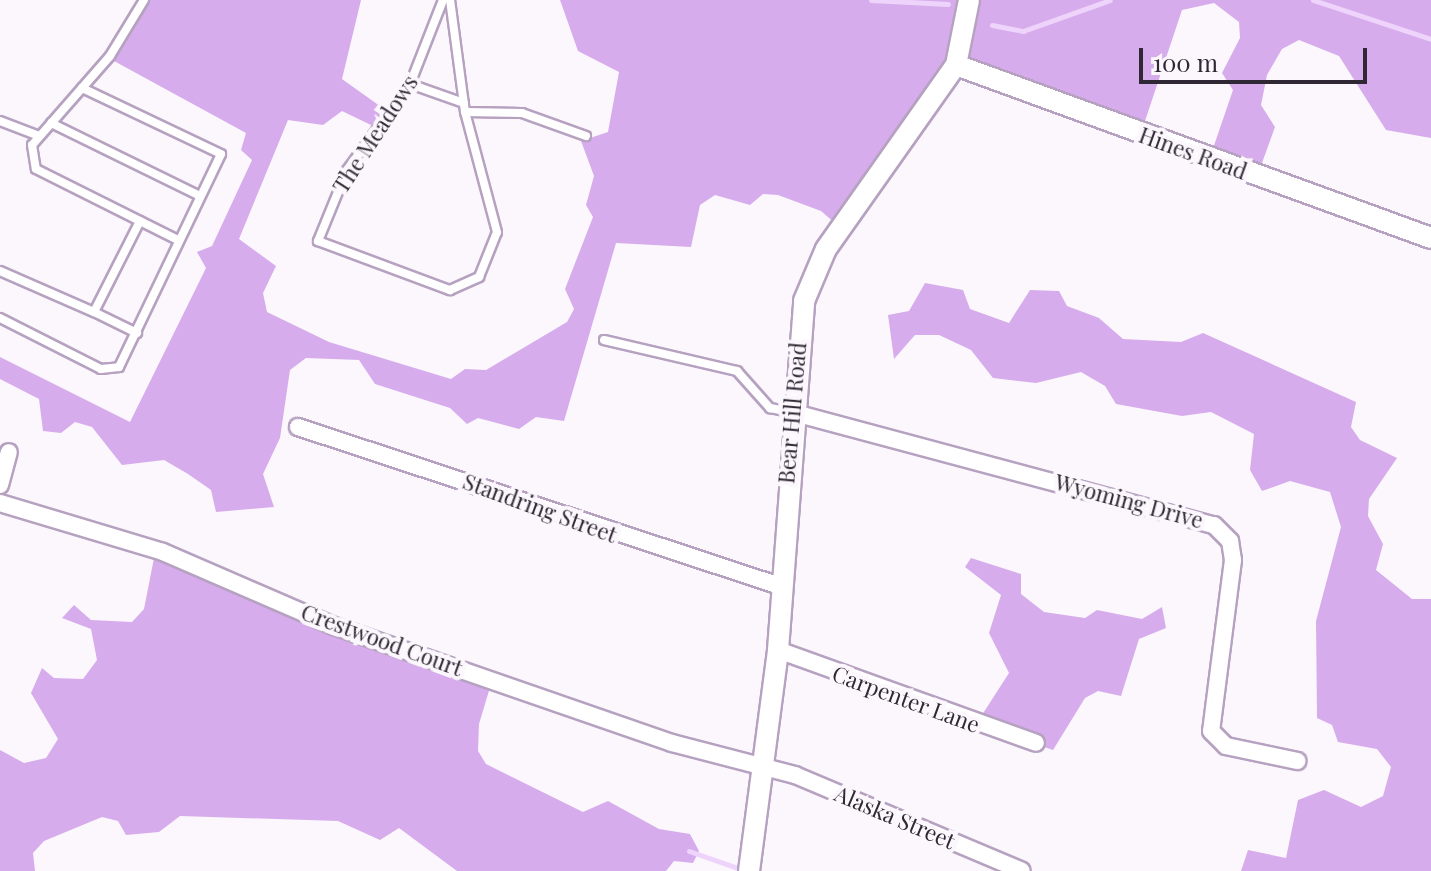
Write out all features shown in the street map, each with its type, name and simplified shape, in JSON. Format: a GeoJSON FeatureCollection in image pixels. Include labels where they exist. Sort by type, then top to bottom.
{"type":"FeatureCollection","features":[{"type":"Feature","properties":{"kind":"street","name":"Bear Hill Road"},"geometry":{"type":"LineString","coordinates":[[749,871],[766,769],[778,650],[791,412],[812,278],[956,65],[969,0]]}},
{"type":"Feature","properties":{"kind":"street","name":"Hines Road"},"geometry":{"type":"LineString","coordinates":[[956,65],[1431,238]]}},
{"type":"Feature","properties":{"kind":"street","name":"Wyoming Drive"},"geometry":{"type":"LineString","coordinates":[[791,412],[1214,525],[1230,541],[1233,560],[1211,731],[1226,746],[1297,761]]}},
{"type":"Feature","properties":{"kind":"street","name":"Standring Street"},"geometry":{"type":"LineString","coordinates":[[298,427],[783,587]]}},
{"type":"Feature","properties":{"kind":"street"},"geometry":{"type":"LineString","coordinates":[[0,485],[9,452]]}},
{"type":"Feature","properties":{"kind":"street","name":"Crestwood Court"},"geometry":{"type":"LineString","coordinates":[[0,503],[163,552],[334,626],[766,769]]}},
{"type":"Feature","properties":{"kind":"street","name":"Carpenter Lane"},"geometry":{"type":"LineString","coordinates":[[778,650],[1036,743]]}},
{"type":"Feature","properties":{"kind":"street","name":"Alaska Street"},"geometry":{"type":"LineString","coordinates":[[766,769],[1022,871]]}},
{"type":"Feature","properties":{"kind":"lane"},"geometry":{"type":"LineString","coordinates":[[144,0],[82,88],[32,145],[36,169],[178,240]]}},
{"type":"Feature","properties":{"kind":"lane","name":"The Meadows"},"geometry":{"type":"LineString","coordinates":[[443,0],[410,84],[347,170],[320,230],[323,246],[419,284],[466,288],[479,277],[497,232],[465,107],[450,0]]}},
{"type":"Feature","properties":{"kind":"lane"},"geometry":{"type":"LineString","coordinates":[[410,84],[465,107],[522,113],[586,136]]}},
{"type":"Feature","properties":{"kind":"lane"},"geometry":{"type":"LineString","coordinates":[[0,318],[110,370],[124,363],[178,240],[221,154],[82,88]]}},
{"type":"Feature","properties":{"kind":"lane"},"geometry":{"type":"LineString","coordinates":[[0,121],[39,136]]}},
{"type":"Feature","properties":{"kind":"lane"},"geometry":{"type":"LineString","coordinates":[[51,123],[200,196]]}},
{"type":"Feature","properties":{"kind":"lane"},"geometry":{"type":"LineString","coordinates":[[94,312],[140,221]]}},
{"type":"Feature","properties":{"kind":"lane"},"geometry":{"type":"LineString","coordinates":[[0,271],[137,333]]}},
{"type":"Feature","properties":{"kind":"lane"},"geometry":{"type":"LineString","coordinates":[[604,340],[737,371],[770,408],[791,412]]}},
{"type":"Feature","properties":{"kind":"shaded area"},"geometry":{"type":"Polygon","coordinates":[[[149,0],[361,0],[342,79],[384,109],[380,117],[373,126],[342,111],[323,125],[288,120],[239,239],[276,266],[263,293],[267,312],[329,342],[451,379],[465,369],[486,370],[567,322],[574,309],[565,289],[593,217],[586,205],[594,176],[581,141],[608,132],[619,72],[578,51],[560,0],[1431,0],[1431,138],[1386,130],[1339,56],[1299,40],[1282,49],[1267,75],[1261,105],[1275,127],[1257,177],[1208,163],[1233,90],[1222,73],[1240,38],[1239,22],[1214,3],[1182,10],[1140,136],[964,70],[844,231],[821,211],[778,195],[763,194],[750,205],[715,195],[700,205],[691,247],[616,243],[564,421],[536,417],[519,429],[478,418],[467,424],[450,408],[375,384],[359,360],[306,358],[290,370],[280,438],[263,474],[274,507],[216,512],[211,490],[164,460],[122,465],[92,427],[75,422],[61,433],[43,431],[39,399],[0,379],[0,357],[130,422],[206,268],[197,252],[212,246],[252,160],[241,150],[246,133],[114,61],[149,0]]]}},
{"type":"Feature","properties":{"kind":"shaded area"},"geometry":{"type":"Polygon","coordinates":[[[925,283],[963,290],[970,309],[1009,323],[1030,290],[1059,291],[1067,306],[1099,318],[1123,339],[1181,342],[1203,333],[1356,402],[1351,427],[1360,440],[1397,458],[1369,499],[1368,516],[1383,544],[1376,570],[1412,599],[1431,599],[1431,871],[1241,871],[1248,850],[1286,858],[1298,800],[1324,790],[1361,807],[1383,796],[1391,767],[1377,749],[1338,742],[1332,725],[1317,718],[1316,621],[1341,527],[1330,492],[1290,481],[1262,491],[1250,470],[1254,434],[1211,412],[1182,416],[1116,404],[1105,386],[1081,372],[1036,383],[993,378],[971,350],[939,335],[915,335],[894,359],[888,315],[909,311],[925,283]]]}},
{"type":"Feature","properties":{"kind":"shaded area"},"geometry":{"type":"Polygon","coordinates":[[[155,553],[491,684],[479,724],[478,751],[486,764],[583,812],[608,801],[659,829],[690,834],[699,851],[693,863],[674,861],[666,871],[457,871],[399,828],[380,840],[338,821],[180,816],[159,832],[126,835],[118,821],[102,817],[44,841],[33,853],[35,871],[0,871],[0,750],[24,763],[46,758],[58,739],[31,693],[42,668],[54,678],[83,679],[97,660],[91,629],[62,618],[74,605],[91,620],[132,622],[144,609],[155,553]]]}},
{"type":"Feature","properties":{"kind":"shaded area"},"geometry":{"type":"Polygon","coordinates":[[[971,558],[1021,574],[1021,594],[1044,612],[1085,618],[1097,610],[1142,619],[1162,607],[1166,628],[1139,639],[1121,696],[1098,691],[1085,698],[1053,750],[988,728],[980,718],[1009,673],[989,633],[1001,595],[965,567],[971,558]]]}},
{"type":"Feature","properties":{"kind":"waterway"},"geometry":{"type":"LineString","coordinates":[[871,0],[948,4]]}},
{"type":"Feature","properties":{"kind":"waterway"},"geometry":{"type":"LineString","coordinates":[[992,25],[1023,31],[1110,0]]}},
{"type":"Feature","properties":{"kind":"waterway"},"geometry":{"type":"LineString","coordinates":[[1313,0],[1431,39]]}},
{"type":"Feature","properties":{"kind":"waterway"},"geometry":{"type":"LineString","coordinates":[[689,851],[738,868]]}}]}
